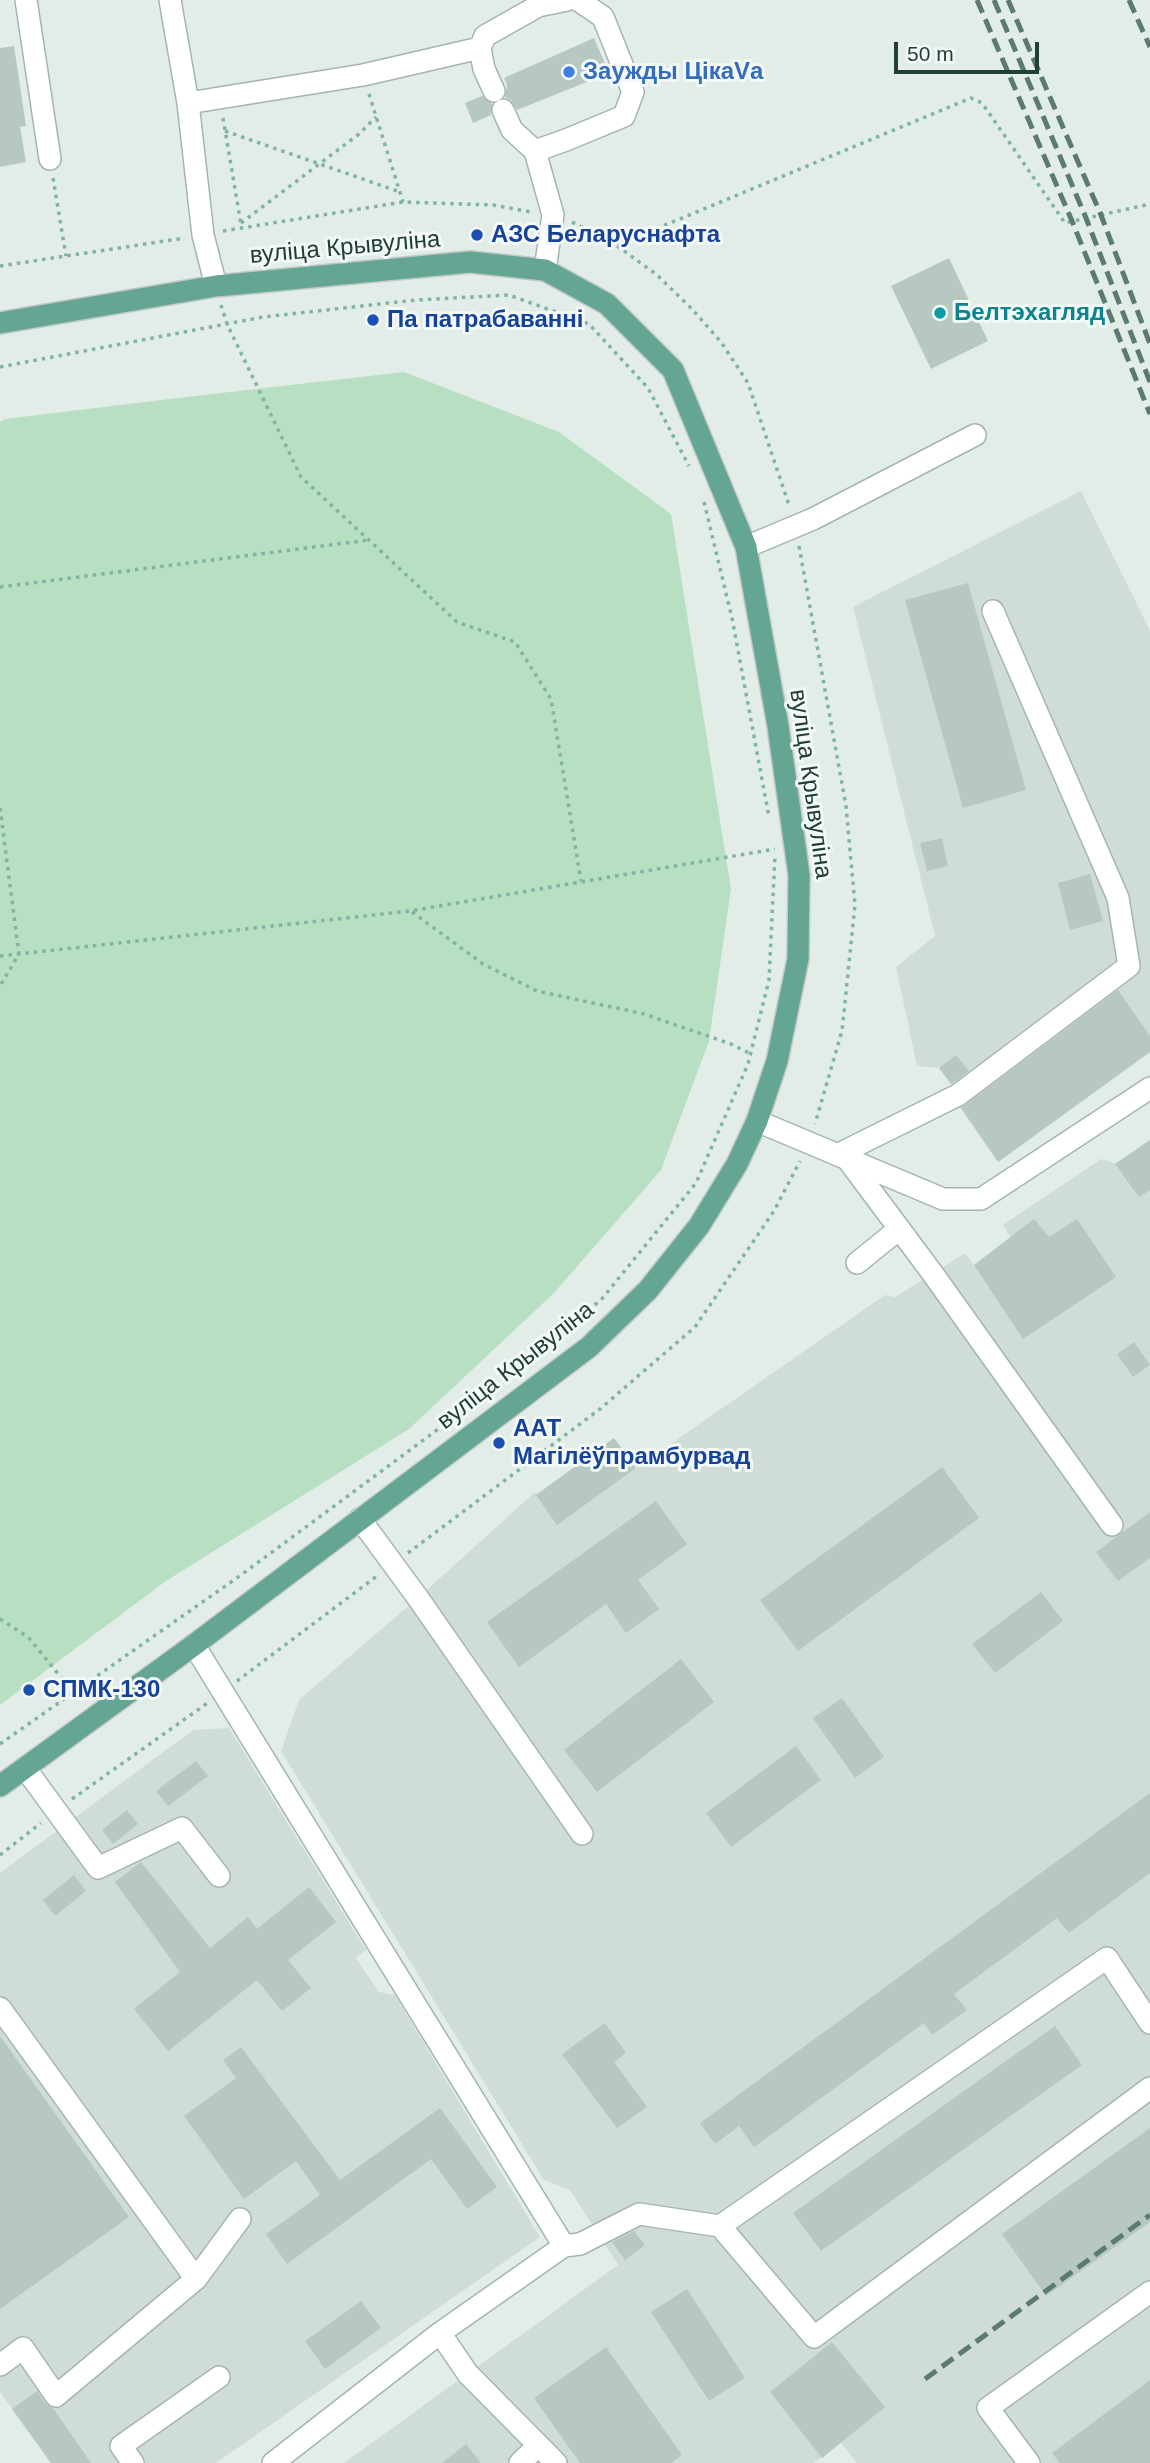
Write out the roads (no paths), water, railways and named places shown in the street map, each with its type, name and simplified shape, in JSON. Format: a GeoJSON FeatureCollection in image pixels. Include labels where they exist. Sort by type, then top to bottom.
{"type":"FeatureCollection","features":[{"type":"Feature","properties":{"kind":"main road","name":"вуліца Крывуліна"},"geometry":{"type":"LineString","coordinates":[[0,323],[216,286],[470,262],[545,270],[607,304],[673,370],[746,547],[778,726],[799,875],[798,959],[777,1060],[757,1121],[737,1164],[699,1226],[648,1290],[589,1347],[194,1645],[0,1786]]}},
{"type":"Feature","properties":{"kind":"lane"},"geometry":{"type":"LineString","coordinates":[[26,0],[50,159]]}},
{"type":"Feature","properties":{"kind":"lane"},"geometry":{"type":"LineString","coordinates":[[170,0],[188,103],[203,235],[216,286]]}},
{"type":"Feature","properties":{"kind":"lane"},"geometry":{"type":"LineString","coordinates":[[545,270],[553,215],[535,151],[512,130],[484,69],[480,48],[485,36],[538,6],[567,0]]}},
{"type":"Feature","properties":{"kind":"lane"},"geometry":{"type":"LineString","coordinates":[[535,151],[624,116],[633,92],[603,17],[578,0]]}},
{"type":"Feature","properties":{"kind":"lane"},"geometry":{"type":"LineString","coordinates":[[188,103],[363,75],[480,48]]}},
{"type":"Feature","properties":{"kind":"lane"},"geometry":{"type":"LineString","coordinates":[[746,547],[813,519],[975,435]]}},
{"type":"Feature","properties":{"kind":"lane"},"geometry":{"type":"LineString","coordinates":[[843,1158],[958,1095],[1129,966],[1118,898],[993,611]]}},
{"type":"Feature","properties":{"kind":"lane"},"geometry":{"type":"LineString","coordinates":[[757,1121],[943,1199],[981,1199],[1150,1088]]}},
{"type":"Feature","properties":{"kind":"lane"},"geometry":{"type":"LineString","coordinates":[[843,1158],[941,1284],[1111,1525]]}},
{"type":"Feature","properties":{"kind":"lane"},"geometry":{"type":"LineString","coordinates":[[857,1263],[899,1229]]}},
{"type":"Feature","properties":{"kind":"lane"},"geometry":{"type":"LineString","coordinates":[[360,1519],[582,1834]]}},
{"type":"Feature","properties":{"kind":"lane"},"geometry":{"type":"LineString","coordinates":[[194,1645],[564,2246]]}},
{"type":"Feature","properties":{"kind":"lane"},"geometry":{"type":"LineString","coordinates":[[25,1768],[98,1868],[182,1828],[219,1876]]}},
{"type":"Feature","properties":{"kind":"lane"},"geometry":{"type":"LineString","coordinates":[[720,2225],[1107,1958],[1150,2023]]}},
{"type":"Feature","properties":{"kind":"lane"},"geometry":{"type":"LineString","coordinates":[[0,2008],[196,2279]]}},
{"type":"Feature","properties":{"kind":"lane"},"geometry":{"type":"LineString","coordinates":[[273,2463],[440,2333],[564,2246],[580,2244],[639,2214],[720,2225],[814,2337],[1150,2088]]}},
{"type":"Feature","properties":{"kind":"lane"},"geometry":{"type":"LineString","coordinates":[[0,2365],[23,2347],[56,2396],[196,2279],[240,2219]]}},
{"type":"Feature","properties":{"kind":"lane"},"geometry":{"type":"LineString","coordinates":[[1029,2463],[988,2408],[1150,2292]]}},
{"type":"Feature","properties":{"kind":"lane"},"geometry":{"type":"LineString","coordinates":[[440,2333],[468,2374],[556,2463]]}},
{"type":"Feature","properties":{"kind":"lane"},"geometry":{"type":"LineString","coordinates":[[132,2463],[121,2446],[219,2377]]}},
{"type":"Feature","properties":{"kind":"lane"},"geometry":{"type":"LineString","coordinates":[[520,2463],[538,2446]]}},
{"type":"Feature","properties":{"kind":"railway"},"geometry":{"type":"LineString","coordinates":[[977,0],[1072,221],[1150,414]]}},
{"type":"Feature","properties":{"kind":"railway"},"geometry":{"type":"LineString","coordinates":[[994,0],[1086,218],[1150,382]]}},
{"type":"Feature","properties":{"kind":"railway"},"geometry":{"type":"LineString","coordinates":[[1008,0],[1101,215],[1150,344]]}},
{"type":"Feature","properties":{"kind":"railway"},"geometry":{"type":"LineString","coordinates":[[1129,0],[1150,47]]}},
{"type":"Feature","properties":{"kind":"railway"},"geometry":{"type":"LineString","coordinates":[[925,2379],[1150,2215]]}},
{"type":"Feature","properties":{"kind":"place","name":"Заужды ЦікаVа"},"geometry":{"type":"Point","coordinates":[569,72]}},
{"type":"Feature","properties":{"kind":"place","name":"АЗС Беларуснафта"},"geometry":{"type":"Point","coordinates":[477,235]}},
{"type":"Feature","properties":{"kind":"place","name":"Белтэхагляд"},"geometry":{"type":"Point","coordinates":[940,313]}},
{"type":"Feature","properties":{"kind":"place","name":"Па патрабаванні"},"geometry":{"type":"Point","coordinates":[373,320]}},
{"type":"Feature","properties":{"kind":"place","name":"ААТ Магілёўпрамбурвад"},"geometry":{"type":"Point","coordinates":[499,1443]}},
{"type":"Feature","properties":{"kind":"place","name":"СПМК-130"},"geometry":{"type":"Point","coordinates":[29,1690]}}]}
